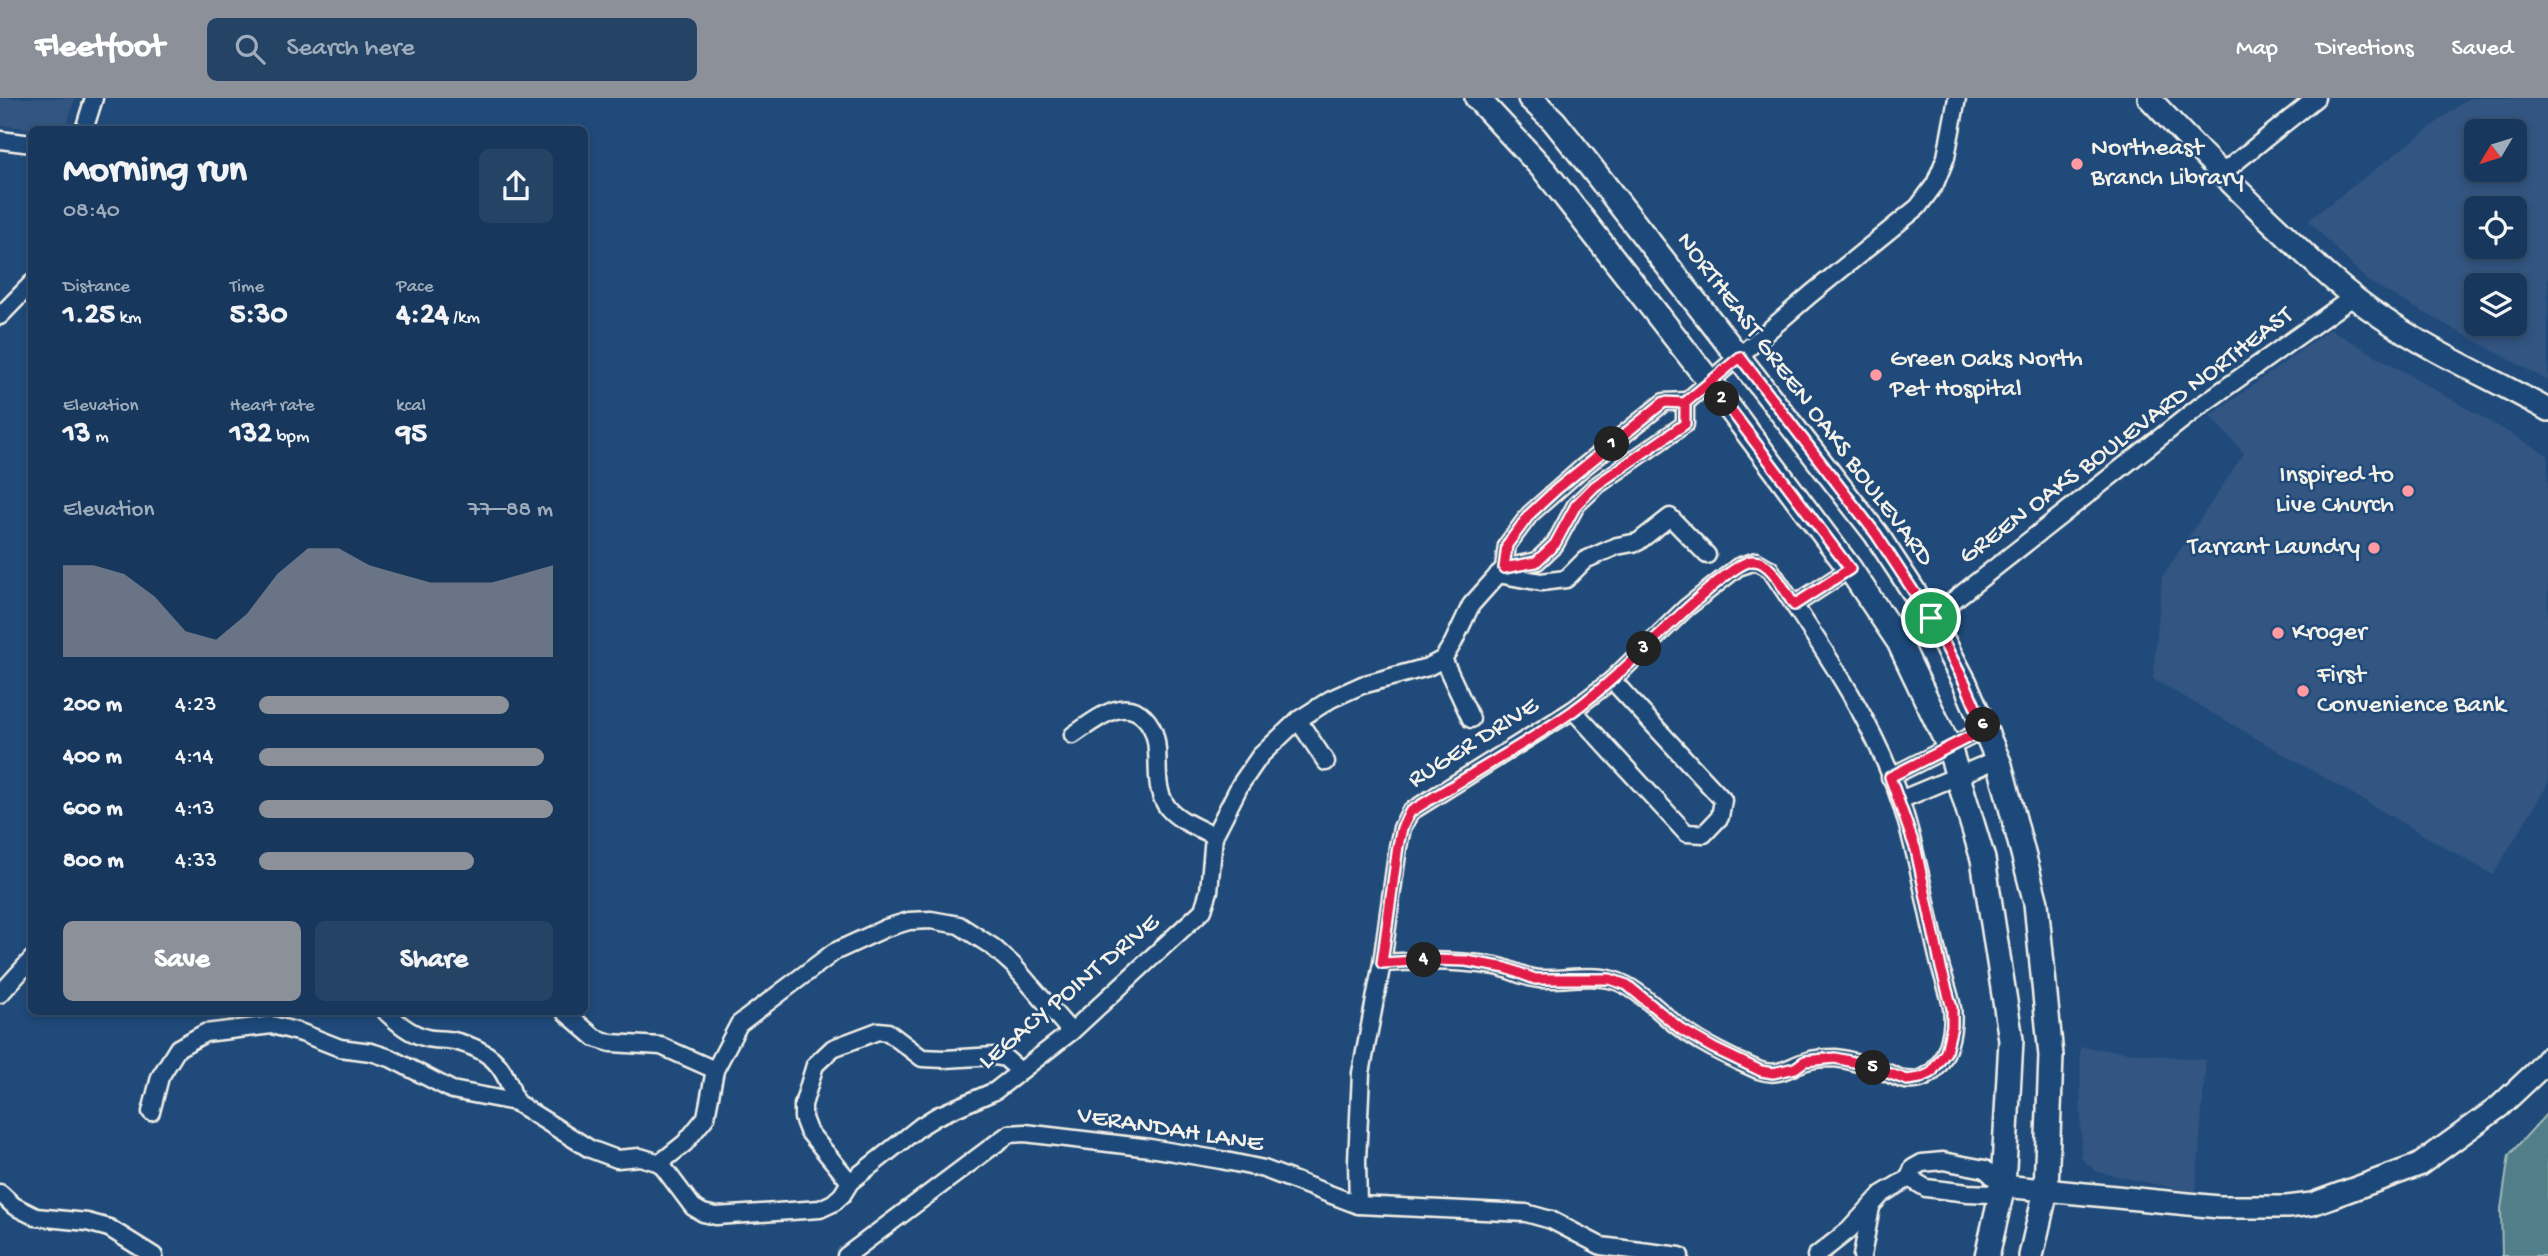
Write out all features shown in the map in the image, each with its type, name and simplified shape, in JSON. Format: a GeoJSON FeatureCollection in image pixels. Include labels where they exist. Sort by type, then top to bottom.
{"type":"FeatureCollection","features":[{"type":"Feature","properties":{"kind":"main road"},"geometry":{"type":"LineString","coordinates":[[1477,98],[1545,171],[1710,382],[1850,569],[1899,642],[1949,747],[1983,859],[2011,1040],[2003,1186],[1987,1256]]}},
{"type":"Feature","properties":{"kind":"main road","name":"NORTHEAST GREEN OAKS BOULEVARD"},"geometry":{"type":"LineString","coordinates":[[1531,98],[1578,151],[1876,534],[1931,618],[1965,683],[1998,759],[2036,903],[2051,1056],[2046,1190],[2031,1256]]}},
{"type":"Feature","properties":{"kind":"street"},"geometry":{"type":"LineString","coordinates":[[85,126],[94,98]]}},
{"type":"Feature","properties":{"kind":"street"},"geometry":{"type":"LineString","coordinates":[[1471,719],[1443,659],[1471,605],[1501,571],[1507,545],[1530,514],[1664,402],[1685,403],[1918,207],[1935,184],[1946,157],[1957,98]]}},
{"type":"Feature","properties":{"kind":"street"},"geometry":{"type":"LineString","coordinates":[[2149,98],[2221,174],[2353,297],[2429,346],[2548,410]]}},
{"type":"Feature","properties":{"kind":"street"},"geometry":{"type":"LineString","coordinates":[[2221,174],[2316,98]]}},
{"type":"Feature","properties":{"kind":"street"},"geometry":{"type":"LineString","coordinates":[[0,140],[28,144]]}},
{"type":"Feature","properties":{"kind":"street"},"geometry":{"type":"LineString","coordinates":[[0,316],[28,287]]}},
{"type":"Feature","properties":{"kind":"street","name":"GREEN OAKS BOULEVARD NORTHEAST"},"geometry":{"type":"LineString","coordinates":[[1931,618],[2200,406],[2353,297]]}},
{"type":"Feature","properties":{"kind":"street"},"geometry":{"type":"LineString","coordinates":[[1501,571],[1536,562],[1555,544],[1576,505],[1595,486],[1685,424],[1685,403]]}},
{"type":"Feature","properties":{"kind":"street"},"geometry":{"type":"LineString","coordinates":[[1501,571],[1541,582],[1566,579],[1585,560],[1617,546],[1638,542],[1670,517],[1707,555]]}},
{"type":"Feature","properties":{"kind":"street","name":"RUGER DRIVE"},"geometry":{"type":"LineString","coordinates":[[1358,1205],[1361,1073],[1382,963],[1398,846],[1402,828],[1410,812],[1573,710],[1612,680],[1686,608],[1749,562],[1763,564],[1770,569],[1794,605]]}},
{"type":"Feature","properties":{"kind":"street"},"geometry":{"type":"LineString","coordinates":[[1382,963],[1466,961],[1506,968],[1535,979],[1610,979],[1627,985],[1682,1030],[1761,1071],[1773,1073],[1795,1068],[1805,1061],[1835,1058],[1863,1064],[1907,1080],[1931,1073],[1946,1052],[1952,1026],[1952,1008],[1916,850],[1900,800],[1856,703],[1794,605],[1850,569]]}},
{"type":"Feature","properties":{"kind":"street","name":"LEGACY POINT DRIVE"},"geometry":{"type":"LineString","coordinates":[[660,1163],[693,1207],[703,1213],[716,1216],[820,1209],[833,1203],[850,1182],[937,1116],[995,1091],[1071,1032],[1203,910],[1209,891],[1214,836],[1225,811],[1261,756],[1298,720],[1331,699],[1362,685],[1428,667],[1443,659]]}},
{"type":"Feature","properties":{"kind":"street"},"geometry":{"type":"LineString","coordinates":[[1573,710],[1686,833],[1704,834],[1720,817],[1723,800],[1612,680]]}},
{"type":"Feature","properties":{"kind":"street"},"geometry":{"type":"LineString","coordinates":[[1073,735],[1116,709],[1127,708],[1140,713],[1150,723],[1156,738],[1159,791],[1169,809],[1184,821],[1214,836]]}},
{"type":"Feature","properties":{"kind":"street"},"geometry":{"type":"LineString","coordinates":[[1298,720],[1326,761]]}},
{"type":"Feature","properties":{"kind":"street"},"geometry":{"type":"LineString","coordinates":[[1890,777],[1985,729]]}},
{"type":"Feature","properties":{"kind":"street"},"geometry":{"type":"LineString","coordinates":[[1900,800],[1998,759]]}},
{"type":"Feature","properties":{"kind":"street"},"geometry":{"type":"LineString","coordinates":[[151,1112],[160,1077],[178,1048],[205,1033],[272,1025],[340,1048],[371,1052],[390,1058],[452,1090],[515,1102],[590,1150],[617,1159],[640,1157],[660,1163],[685,1143],[706,1116],[715,1070],[739,1024],[834,952],[886,928],[909,921],[931,920],[959,925],[993,947],[1013,965],[1071,1032]]}},
{"type":"Feature","properties":{"kind":"street"},"geometry":{"type":"LineString","coordinates":[[0,995],[28,963]]}},
{"type":"Feature","properties":{"kind":"street"},"geometry":{"type":"LineString","coordinates":[[389,1015],[405,1029],[426,1038],[453,1041],[480,1050],[496,1062],[508,1077],[515,1102]]}},
{"type":"Feature","properties":{"kind":"street"},"geometry":{"type":"LineString","coordinates":[[568,1015],[595,1038],[611,1043],[662,1046],[715,1070]]}},
{"type":"Feature","properties":{"kind":"street"},"geometry":{"type":"LineString","coordinates":[[850,1182],[808,1131],[803,1118],[803,1105],[815,1065],[834,1048],[878,1031],[888,1032],[922,1058],[995,1056],[1005,1058],[1020,1071]]}},
{"type":"Feature","properties":{"kind":"street"},"geometry":{"type":"LineString","coordinates":[[1909,1178],[1926,1188],[1990,1194],[2003,1186],[2220,1208],[2312,1204],[2419,1165],[2499,1107],[2548,1058]]}},
{"type":"Feature","properties":{"kind":"street","name":"VERANDAH LANE"},"geometry":{"type":"LineString","coordinates":[[846,1256],[1009,1134],[1025,1133],[1150,1148],[1264,1169],[1358,1205],[1526,1213],[1551,1220],[1601,1246],[1680,1256]]}},
{"type":"Feature","properties":{"kind":"street"},"geometry":{"type":"LineString","coordinates":[[1816,1256],[1849,1230],[1882,1194],[1909,1178],[1913,1168],[1922,1163],[1943,1161],[1985,1169],[2003,1186]]}},
{"type":"Feature","properties":{"kind":"street"},"geometry":{"type":"LineString","coordinates":[[0,1193],[14,1206],[36,1217],[87,1222],[109,1228],[154,1256]]}},
{"type":"Feature","properties":{"kind":"street"},"geometry":{"type":"LineString","coordinates":[[1862,1256],[1871,1207]]}},
{"type":"Feature","properties":{"kind":"shaded area"},"geometry":{"type":"Polygon","coordinates":[[[0,98],[75,98],[66,126],[28,126],[28,128],[0,125],[0,98]]]}},
{"type":"Feature","properties":{"kind":"shaded area"},"geometry":{"type":"Polygon","coordinates":[[[2469,98],[2548,98],[2548,381],[2467,336],[2527,336],[2527,273],[2464,273],[2464,335],[2367,281],[2308,220],[2469,98]]]}},
{"type":"Feature","properties":{"kind":"shaded area"},"geometry":{"type":"Polygon","coordinates":[[[2330,329],[2548,455],[2548,784],[2493,875],[2153,679],[2162,577],[2244,453],[2210,416],[2330,329]]]}},
{"type":"Feature","properties":{"kind":"shaded area"},"geometry":{"type":"Polygon","coordinates":[[[2080,1047],[2206,1060],[2196,1193],[2097,1172],[2081,1159],[2080,1047]]]}},
{"type":"Feature","properties":{"kind":"green space"},"geometry":{"type":"Polygon","coordinates":[[[2548,1112],[2548,1256],[2502,1256],[2501,1209],[2509,1155],[2548,1112]]]}},
{"type":"Feature","properties":{"kind":"place","name":"Northeast Branch Library"},"geometry":{"type":"Point","coordinates":[2077,164]}},
{"type":"Feature","properties":{"kind":"place","name":"Green Oaks North Pet Hospital"},"geometry":{"type":"Point","coordinates":[1876,375]}},
{"type":"Feature","properties":{"kind":"place","name":"Inspired to Live Church"},"geometry":{"type":"Point","coordinates":[2408,491]}},
{"type":"Feature","properties":{"kind":"place","name":"Tarrant Laundry"},"geometry":{"type":"Point","coordinates":[2374,548]}},
{"type":"Feature","properties":{"kind":"place","name":"Kroger"},"geometry":{"type":"Point","coordinates":[2278,633]}},
{"type":"Feature","properties":{"kind":"place","name":"First Convenience Bank"},"geometry":{"type":"Point","coordinates":[2303,691]}},
{"type":"Feature","properties":{"kind":"route"},"geometry":{"type":"LineString","coordinates":[[1931,618],[1876,534],[1740,357],[1710,382],[1685,403],[1664,402],[1530,514],[1507,545],[1504,568],[1536,562],[1555,544],[1576,505],[1595,486],[1685,424],[1685,403],[1687,401],[1710,382],[1850,569],[1794,605],[1770,569],[1763,564],[1749,562],[1738,568],[1686,608],[1612,680],[1573,710],[1410,812],[1402,828],[1398,846],[1382,963],[1466,961],[1506,968],[1535,979],[1610,979],[1627,985],[1682,1030],[1761,1071],[1773,1073],[1795,1068],[1805,1061],[1835,1058],[1863,1064],[1907,1080],[1931,1073],[1939,1065],[1950,1040],[1952,1008],[1916,850],[1890,777],[1985,729],[1965,683],[1931,618]]}}]}
